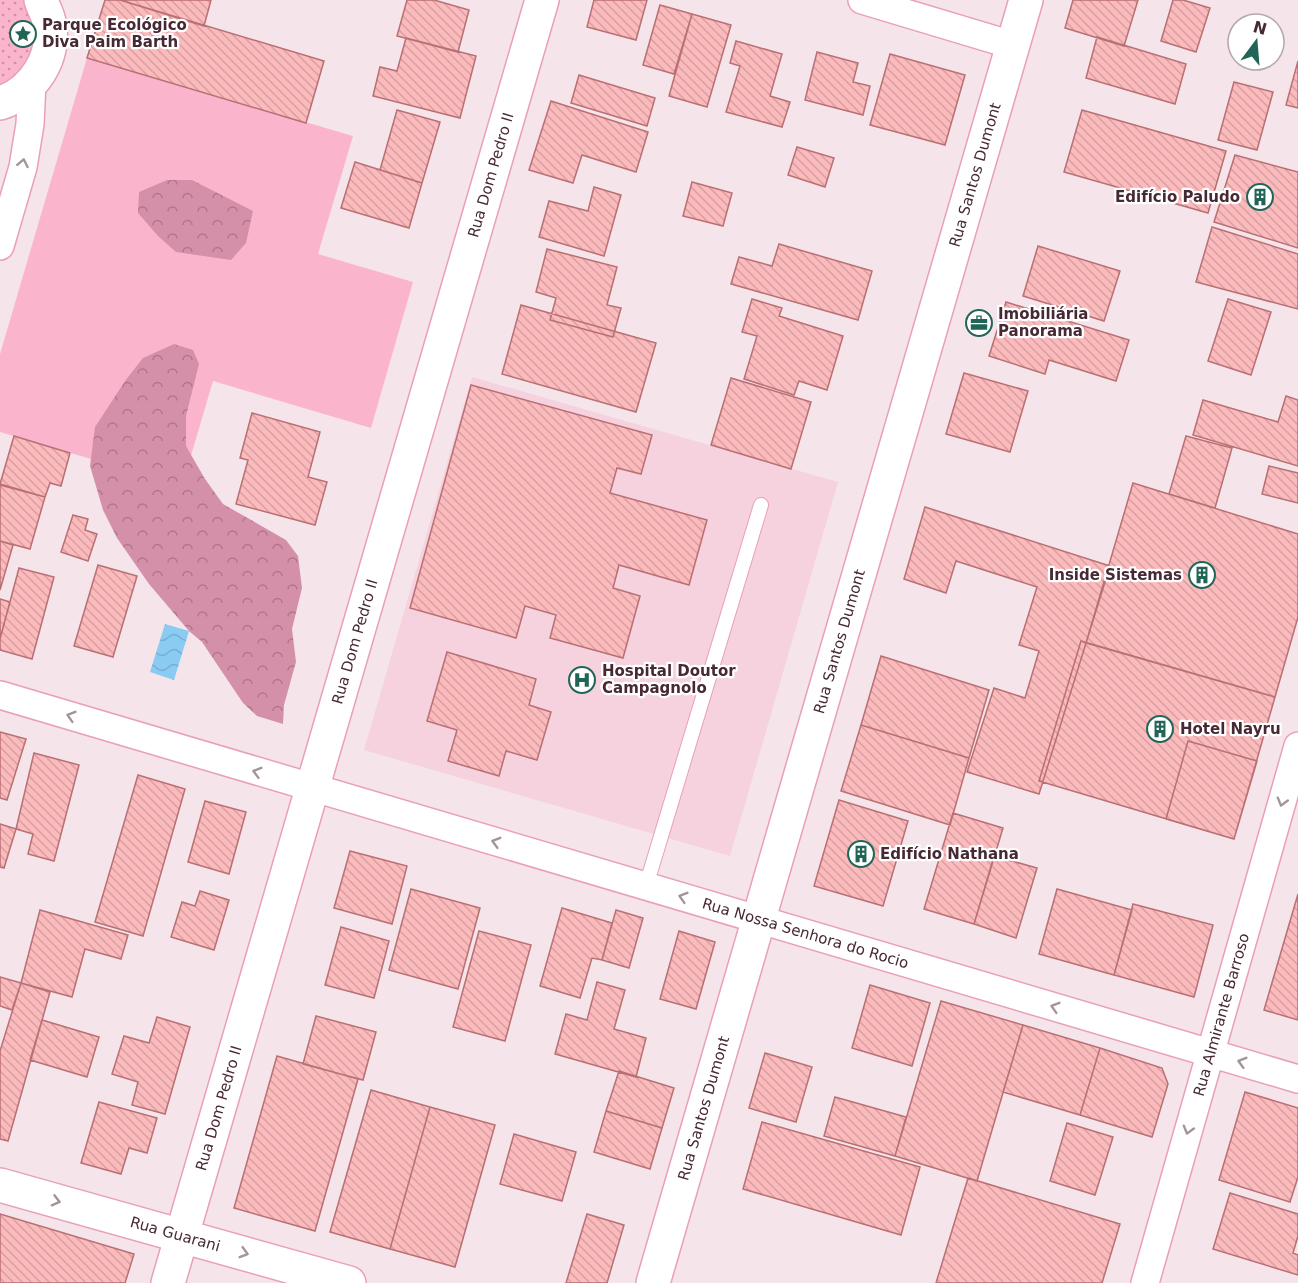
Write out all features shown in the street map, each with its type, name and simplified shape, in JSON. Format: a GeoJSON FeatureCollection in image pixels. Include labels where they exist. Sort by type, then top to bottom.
{"type":"FeatureCollection","features":[{"type":"Feature","properties":{"kind":"street"},"geometry":{"type":"LineString","coordinates":[[41,0],[50,22],[49,48]]}},
{"type":"Feature","properties":{"kind":"street"},"geometry":{"type":"LineString","coordinates":[[0,103],[7,101],[32,82],[44,65],[64,0]]}},
{"type":"Feature","properties":{"kind":"street","name":"Rua Dom Pedro II"},"geometry":{"type":"LineString","coordinates":[[168,1283],[542,0]]}},
{"type":"Feature","properties":{"kind":"street"},"geometry":{"type":"LineString","coordinates":[[862,0],[1012,45]]}},
{"type":"Feature","properties":{"kind":"street","name":"Rua Santos Dumont"},"geometry":{"type":"LineString","coordinates":[[653,1283],[1026,0]]}},
{"type":"Feature","properties":{"kind":"street"},"geometry":{"type":"LineString","coordinates":[[0,246],[22,167],[30,124],[32,82]]}},
{"type":"Feature","properties":{"kind":"street"},"geometry":{"type":"LineString","coordinates":[[0,190],[8,220]]}},
{"type":"Feature","properties":{"kind":"street","name":"Rua Nossa Senhora do Rocio"},"geometry":{"type":"LineString","coordinates":[[0,695],[1298,1079]]}},
{"type":"Feature","properties":{"kind":"street","name":"Rua Almirante Barroso"},"geometry":{"type":"LineString","coordinates":[[1145,1283],[1298,746]]}},
{"type":"Feature","properties":{"kind":"street","name":"Rua Guarani"},"geometry":{"type":"LineString","coordinates":[[0,1185],[349,1283]]}},
{"type":"Feature","properties":{"kind":"lane"},"geometry":{"type":"LineString","coordinates":[[646,886],[761,505]]}},
{"type":"Feature","properties":{"kind":"shaded area","name":"Parque Ecológico Diva Paim Barth"},"geometry":{"type":"Polygon","coordinates":[[[0,0],[57,0],[36,68],[0,88],[0,0]]]}},
{"type":"Feature","properties":{"kind":"shaded area"},"geometry":{"type":"Polygon","coordinates":[[[87,58],[353,136],[318,254],[413,282],[371,428],[213,381],[182,486],[0,432],[0,354],[87,58]]]}},
{"type":"Feature","properties":{"kind":"shaded area","name":"Hospital Doutor Campagnolo"},"geometry":{"type":"Polygon","coordinates":[[[472,377],[838,482],[730,856],[364,750],[472,377]]]}},
{"type":"Feature","properties":{"kind":"green space"},"geometry":{"type":"Polygon","coordinates":[[[167,180],[192,180],[253,211],[246,243],[231,260],[176,252],[138,213],[139,192],[167,180]]]}},
{"type":"Feature","properties":{"kind":"green space"},"geometry":{"type":"Polygon","coordinates":[[[174,344],[193,350],[199,364],[186,416],[186,446],[205,479],[223,504],[286,540],[298,556],[302,588],[292,629],[296,662],[284,705],[283,724],[257,716],[243,703],[202,642],[189,631],[149,584],[117,538],[103,510],[90,466],[95,427],[125,381],[143,358],[174,344]]]}},
{"type":"Feature","properties":{"kind":"water"},"geometry":{"type":"Polygon","coordinates":[[[165,624],[189,631],[174,680],[150,672],[165,624]]]}},
{"type":"Feature","properties":{"kind":"building"},"geometry":{"type":"Polygon","coordinates":[[[105,0],[120,0],[324,61],[306,123],[87,58],[105,0]]]}},
{"type":"Feature","properties":{"kind":"building"},"geometry":{"type":"Polygon","coordinates":[[[120,0],[211,0],[204,26],[120,0]]]}},
{"type":"Feature","properties":{"kind":"building"},"geometry":{"type":"Polygon","coordinates":[[[407,0],[434,0],[469,10],[458,52],[397,36],[407,0]]]}},
{"type":"Feature","properties":{"kind":"building"},"geometry":{"type":"Polygon","coordinates":[[[594,0],[647,0],[636,40],[587,27],[594,0]]]}},
{"type":"Feature","properties":{"kind":"building"},"geometry":{"type":"Polygon","coordinates":[[[1073,0],[1138,0],[1124,46],[1065,28],[1073,0]]]}},
{"type":"Feature","properties":{"kind":"building"},"geometry":{"type":"Polygon","coordinates":[[[1173,0],[1183,0],[1210,8],[1196,52],[1161,41],[1173,0]]]}},
{"type":"Feature","properties":{"kind":"building"},"geometry":{"type":"Polygon","coordinates":[[[660,5],[692,14],[674,74],[643,65],[660,5]]]}},
{"type":"Feature","properties":{"kind":"building"},"geometry":{"type":"Polygon","coordinates":[[[692,14],[731,25],[707,107],[669,96],[692,14]]]}},
{"type":"Feature","properties":{"kind":"building"},"geometry":{"type":"Polygon","coordinates":[[[1097,37],[1186,64],[1175,104],[1086,78],[1097,37]]]}},
{"type":"Feature","properties":{"kind":"building"},"geometry":{"type":"Polygon","coordinates":[[[406,38],[476,56],[460,118],[373,96],[380,67],[397,71],[406,38]]]}},
{"type":"Feature","properties":{"kind":"building"},"geometry":{"type":"Polygon","coordinates":[[[736,41],[782,54],[770,96],[790,102],[782,127],[726,112],[740,66],[730,63],[736,41]]]}},
{"type":"Feature","properties":{"kind":"building"},"geometry":{"type":"Polygon","coordinates":[[[817,52],[858,63],[853,82],[870,86],[863,115],[805,100],[817,52]]]}},
{"type":"Feature","properties":{"kind":"building"},"geometry":{"type":"Polygon","coordinates":[[[890,54],[965,75],[945,145],[870,125],[890,54]]]}},
{"type":"Feature","properties":{"kind":"building"},"geometry":{"type":"Polygon","coordinates":[[[1298,61],[1298,108],[1286,105],[1298,61]]]}},
{"type":"Feature","properties":{"kind":"building"},"geometry":{"type":"Polygon","coordinates":[[[579,75],[655,98],[647,126],[571,103],[579,75]]]}},
{"type":"Feature","properties":{"kind":"building"},"geometry":{"type":"Polygon","coordinates":[[[1234,82],[1273,92],[1257,150],[1218,140],[1234,82]]]}},
{"type":"Feature","properties":{"kind":"building"},"geometry":{"type":"Polygon","coordinates":[[[551,101],[648,132],[636,172],[582,155],[573,183],[529,170],[551,101]]]}},
{"type":"Feature","properties":{"kind":"building"},"geometry":{"type":"Polygon","coordinates":[[[397,110],[440,122],[422,183],[380,170],[397,110]]]}},
{"type":"Feature","properties":{"kind":"building"},"geometry":{"type":"Polygon","coordinates":[[[1082,110],[1226,151],[1208,213],[1064,172],[1082,110]]]}},
{"type":"Feature","properties":{"kind":"building"},"geometry":{"type":"Polygon","coordinates":[[[797,147],[834,158],[825,187],[788,175],[797,147]]]}},
{"type":"Feature","properties":{"kind":"building","name":"Edifício Paludo"},"geometry":{"type":"Polygon","coordinates":[[[1235,155],[1298,172],[1298,248],[1214,222],[1235,155]]]}},
{"type":"Feature","properties":{"kind":"building"},"geometry":{"type":"Polygon","coordinates":[[[355,162],[422,183],[409,228],[341,208],[355,162]]]}},
{"type":"Feature","properties":{"kind":"building"},"geometry":{"type":"Polygon","coordinates":[[[692,182],[732,193],[723,226],[683,216],[692,182]]]}},
{"type":"Feature","properties":{"kind":"building"},"geometry":{"type":"Polygon","coordinates":[[[594,187],[621,195],[604,256],[539,237],[549,201],[588,211],[594,187]]]}},
{"type":"Feature","properties":{"kind":"building"},"geometry":{"type":"Polygon","coordinates":[[[1212,227],[1298,254],[1298,309],[1196,282],[1212,227]]]}},
{"type":"Feature","properties":{"kind":"building"},"geometry":{"type":"Polygon","coordinates":[[[779,244],[872,271],[858,320],[731,284],[739,257],[772,266],[779,244]]]}},
{"type":"Feature","properties":{"kind":"building"},"geometry":{"type":"Polygon","coordinates":[[[1038,246],[1120,271],[1104,321],[1023,296],[1038,246]]]}},
{"type":"Feature","properties":{"kind":"building"},"geometry":{"type":"Polygon","coordinates":[[[547,249],[617,267],[607,305],[621,308],[613,337],[550,320],[556,298],[536,292],[547,249]]]}},
{"type":"Feature","properties":{"kind":"building"},"geometry":{"type":"Polygon","coordinates":[[[752,299],[782,308],[779,316],[843,336],[827,390],[799,381],[794,395],[744,379],[757,336],[742,332],[752,299]]]}},
{"type":"Feature","properties":{"kind":"building"},"geometry":{"type":"Polygon","coordinates":[[[1228,299],[1271,312],[1251,375],[1208,361],[1228,299]]]}},
{"type":"Feature","properties":{"kind":"building"},"geometry":{"type":"Polygon","coordinates":[[[1006,302],[1129,340],[1116,381],[1049,360],[1045,374],[989,356],[1006,302]]]}},
{"type":"Feature","properties":{"kind":"building"},"geometry":{"type":"Polygon","coordinates":[[[521,305],[656,343],[636,412],[502,374],[521,305]]]}},
{"type":"Feature","properties":{"kind":"building"},"geometry":{"type":"Polygon","coordinates":[[[964,373],[1028,391],[1010,452],[946,434],[964,373]]]}},
{"type":"Feature","properties":{"kind":"building"},"geometry":{"type":"Polygon","coordinates":[[[731,378],[811,402],[791,469],[711,445],[731,378]]]}},
{"type":"Feature","properties":{"kind":"building"},"geometry":{"type":"Polygon","coordinates":[[[471,385],[652,435],[641,474],[617,468],[610,493],[707,520],[689,585],[619,565],[613,588],[640,596],[623,658],[550,638],[556,615],[525,606],[516,638],[410,608],[471,385]]]}},
{"type":"Feature","properties":{"kind":"building"},"geometry":{"type":"Polygon","coordinates":[[[1286,396],[1298,400],[1298,466],[1193,435],[1203,400],[1278,422],[1286,396]]]}},
{"type":"Feature","properties":{"kind":"building"},"geometry":{"type":"Polygon","coordinates":[[[252,413],[320,432],[308,477],[327,482],[315,525],[236,504],[248,460],[240,458],[252,413]]]}},
{"type":"Feature","properties":{"kind":"building"},"geometry":{"type":"Polygon","coordinates":[[[14,436],[70,453],[61,486],[50,483],[45,497],[0,484],[14,436]]]}},
{"type":"Feature","properties":{"kind":"building"},"geometry":{"type":"Polygon","coordinates":[[[1186,436],[1232,448],[1215,508],[1169,494],[1186,436]]]}},
{"type":"Feature","properties":{"kind":"building"},"geometry":{"type":"Polygon","coordinates":[[[1269,466],[1298,473],[1298,503],[1262,494],[1269,466]]]}},
{"type":"Feature","properties":{"kind":"building","name":"Inside Sistemas"},"geometry":{"type":"Polygon","coordinates":[[[1133,483],[1298,534],[1298,617],[1275,697],[1086,643],[1133,483]]]}},
{"type":"Feature","properties":{"kind":"building"},"geometry":{"type":"Polygon","coordinates":[[[0,485],[45,497],[30,549],[0,541],[0,485]]]}},
{"type":"Feature","properties":{"kind":"building"},"geometry":{"type":"Polygon","coordinates":[[[925,507],[1110,566],[1039,794],[967,772],[994,688],[1025,698],[1039,651],[1019,645],[1037,587],[956,561],[946,593],[904,579],[925,507]]]}},
{"type":"Feature","properties":{"kind":"building"},"geometry":{"type":"Polygon","coordinates":[[[73,515],[88,519],[85,530],[97,534],[88,561],[61,552],[73,515]]]}},
{"type":"Feature","properties":{"kind":"building"},"geometry":{"type":"Polygon","coordinates":[[[0,541],[13,545],[0,590],[0,541]]]}},
{"type":"Feature","properties":{"kind":"building"},"geometry":{"type":"Polygon","coordinates":[[[98,565],[137,576],[113,657],[74,646],[98,565]]]}},
{"type":"Feature","properties":{"kind":"building"},"geometry":{"type":"Polygon","coordinates":[[[19,568],[54,577],[32,659],[0,650],[0,639],[19,568]]]}},
{"type":"Feature","properties":{"kind":"building"},"geometry":{"type":"Polygon","coordinates":[[[0,599],[10,602],[0,639],[0,599]]]}},
{"type":"Feature","properties":{"kind":"building","name":"Hotel Nayru"},"geometry":{"type":"Polygon","coordinates":[[[1081,641],[1275,697],[1234,839],[1039,781],[1081,641]]]}},
{"type":"Feature","properties":{"kind":"building"},"geometry":{"type":"Polygon","coordinates":[[[447,652],[536,679],[529,705],[551,712],[537,760],[506,751],[499,776],[448,761],[457,730],[427,721],[447,652]]]}},
{"type":"Feature","properties":{"kind":"building"},"geometry":{"type":"Polygon","coordinates":[[[881,656],[989,690],[969,758],[861,725],[881,656]]]}},
{"type":"Feature","properties":{"kind":"building"},"geometry":{"type":"Polygon","coordinates":[[[861,725],[969,758],[950,825],[841,791],[861,725]]]}},
{"type":"Feature","properties":{"kind":"building"},"geometry":{"type":"Polygon","coordinates":[[[0,732],[26,739],[7,800],[0,798],[0,732]]]}},
{"type":"Feature","properties":{"kind":"building"},"geometry":{"type":"Polygon","coordinates":[[[1188,741],[1257,761],[1234,839],[1166,819],[1188,741]]]}},
{"type":"Feature","properties":{"kind":"building"},"geometry":{"type":"Polygon","coordinates":[[[34,753],[79,765],[54,861],[28,854],[33,834],[16,829],[34,753]]]}},
{"type":"Feature","properties":{"kind":"building"},"geometry":{"type":"Polygon","coordinates":[[[138,775],[185,789],[143,936],[95,922],[138,775]]]}},
{"type":"Feature","properties":{"kind":"building","name":"Edifício Nathana"},"geometry":{"type":"Polygon","coordinates":[[[839,800],[908,821],[883,906],[814,886],[839,800]]]}},
{"type":"Feature","properties":{"kind":"building"},"geometry":{"type":"Polygon","coordinates":[[[205,801],[246,812],[229,874],[188,862],[205,801]]]}},
{"type":"Feature","properties":{"kind":"building"},"geometry":{"type":"Polygon","coordinates":[[[953,813],[1003,828],[974,924],[924,909],[953,813]]]}},
{"type":"Feature","properties":{"kind":"building"},"geometry":{"type":"Polygon","coordinates":[[[0,824],[16,829],[4,868],[0,867],[0,824]]]}},
{"type":"Feature","properties":{"kind":"building"},"geometry":{"type":"Polygon","coordinates":[[[350,851],[407,866],[392,924],[334,908],[350,851]]]}},
{"type":"Feature","properties":{"kind":"building"},"geometry":{"type":"Polygon","coordinates":[[[994,856],[1037,868],[1016,938],[974,924],[994,856]]]}},
{"type":"Feature","properties":{"kind":"building"},"geometry":{"type":"Polygon","coordinates":[[[411,889],[480,908],[458,989],[389,970],[411,889]]]}},
{"type":"Feature","properties":{"kind":"building"},"geometry":{"type":"Polygon","coordinates":[[[1057,889],[1132,910],[1114,975],[1039,954],[1057,889]]]}},
{"type":"Feature","properties":{"kind":"building"},"geometry":{"type":"Polygon","coordinates":[[[200,891],[229,900],[214,950],[171,937],[182,902],[195,906],[200,891]]]}},
{"type":"Feature","properties":{"kind":"building"},"geometry":{"type":"Polygon","coordinates":[[[1298,894],[1298,1020],[1264,1010],[1298,894]]]}},
{"type":"Feature","properties":{"kind":"building"},"geometry":{"type":"Polygon","coordinates":[[[1133,904],[1213,925],[1194,997],[1114,975],[1133,904]]]}},
{"type":"Feature","properties":{"kind":"building"},"geometry":{"type":"Polygon","coordinates":[[[562,908],[612,923],[602,960],[592,958],[580,998],[540,986],[562,908]]]}},
{"type":"Feature","properties":{"kind":"building"},"geometry":{"type":"Polygon","coordinates":[[[40,910],[128,935],[121,959],[85,949],[72,997],[21,983],[40,910]]]}},
{"type":"Feature","properties":{"kind":"building"},"geometry":{"type":"Polygon","coordinates":[[[616,910],[643,918],[629,968],[602,960],[616,910]]]}},
{"type":"Feature","properties":{"kind":"building"},"geometry":{"type":"Polygon","coordinates":[[[341,927],[389,941],[374,998],[325,985],[341,927]]]}},
{"type":"Feature","properties":{"kind":"building"},"geometry":{"type":"Polygon","coordinates":[[[479,931],[531,945],[505,1041],[453,1027],[479,931]]]}},
{"type":"Feature","properties":{"kind":"building"},"geometry":{"type":"Polygon","coordinates":[[[679,931],[715,942],[696,1009],[660,999],[679,931]]]}},
{"type":"Feature","properties":{"kind":"building"},"geometry":{"type":"Polygon","coordinates":[[[0,977],[21,983],[12,1010],[0,1006],[0,977]]]}},
{"type":"Feature","properties":{"kind":"building"},"geometry":{"type":"Polygon","coordinates":[[[597,982],[625,990],[614,1029],[646,1038],[636,1077],[555,1054],[566,1014],[587,1020],[597,982]]]}},
{"type":"Feature","properties":{"kind":"building"},"geometry":{"type":"Polygon","coordinates":[[[21,983],[50,992],[8,1141],[0,1139],[0,1051],[21,983]]]}},
{"type":"Feature","properties":{"kind":"building"},"geometry":{"type":"Polygon","coordinates":[[[870,985],[930,1003],[912,1066],[852,1048],[870,985]]]}},
{"type":"Feature","properties":{"kind":"building"},"geometry":{"type":"Polygon","coordinates":[[[941,1001],[1023,1025],[977,1181],[895,1156],[941,1001]]]}},
{"type":"Feature","properties":{"kind":"building"},"geometry":{"type":"Polygon","coordinates":[[[316,1016],[376,1032],[363,1080],[303,1064],[316,1016]]]}},
{"type":"Feature","properties":{"kind":"building"},"geometry":{"type":"Polygon","coordinates":[[[157,1017],[190,1027],[165,1114],[132,1105],[138,1082],[112,1074],[124,1036],[149,1043],[157,1017]]]}},
{"type":"Feature","properties":{"kind":"building"},"geometry":{"type":"Polygon","coordinates":[[[42,1020],[99,1037],[87,1077],[30,1060],[42,1020]]]}},
{"type":"Feature","properties":{"kind":"building"},"geometry":{"type":"Polygon","coordinates":[[[1023,1025],[1100,1048],[1080,1115],[1003,1092],[1023,1025]]]}},
{"type":"Feature","properties":{"kind":"building"},"geometry":{"type":"Polygon","coordinates":[[[1100,1048],[1162,1068],[1168,1084],[1152,1137],[1080,1115],[1100,1048]]]}},
{"type":"Feature","properties":{"kind":"building"},"geometry":{"type":"Polygon","coordinates":[[[765,1053],[812,1067],[796,1122],[749,1108],[765,1053]]]}},
{"type":"Feature","properties":{"kind":"building"},"geometry":{"type":"Polygon","coordinates":[[[277,1056],[358,1079],[315,1231],[234,1208],[277,1056]]]}},
{"type":"Feature","properties":{"kind":"building"},"geometry":{"type":"Polygon","coordinates":[[[619,1071],[674,1088],[662,1128],[606,1111],[619,1071]]]}},
{"type":"Feature","properties":{"kind":"building"},"geometry":{"type":"Polygon","coordinates":[[[371,1090],[430,1107],[390,1249],[330,1232],[371,1090]]]}},
{"type":"Feature","properties":{"kind":"building"},"geometry":{"type":"Polygon","coordinates":[[[1245,1092],[1298,1108],[1298,1177],[1290,1202],[1219,1180],[1245,1092]]]}},
{"type":"Feature","properties":{"kind":"building"},"geometry":{"type":"Polygon","coordinates":[[[835,1097],[906,1117],[895,1156],[824,1136],[835,1097]]]}},
{"type":"Feature","properties":{"kind":"building"},"geometry":{"type":"Polygon","coordinates":[[[99,1102],[157,1118],[147,1153],[129,1148],[121,1174],[81,1163],[99,1102]]]}},
{"type":"Feature","properties":{"kind":"building"},"geometry":{"type":"Polygon","coordinates":[[[430,1107],[495,1125],[455,1267],[390,1249],[430,1107]]]}},
{"type":"Feature","properties":{"kind":"building"},"geometry":{"type":"Polygon","coordinates":[[[606,1111],[662,1128],[650,1169],[594,1152],[606,1111]]]}},
{"type":"Feature","properties":{"kind":"building"},"geometry":{"type":"Polygon","coordinates":[[[762,1122],[920,1167],[901,1235],[743,1189],[762,1122]]]}},
{"type":"Feature","properties":{"kind":"building"},"geometry":{"type":"Polygon","coordinates":[[[1067,1123],[1113,1137],[1095,1195],[1050,1181],[1067,1123]]]}},
{"type":"Feature","properties":{"kind":"building"},"geometry":{"type":"Polygon","coordinates":[[[514,1134],[576,1152],[562,1201],[500,1184],[514,1134]]]}},
{"type":"Feature","properties":{"kind":"building"},"geometry":{"type":"Polygon","coordinates":[[[968,1178],[1120,1224],[1102,1283],[936,1283],[968,1178]]]}},
{"type":"Feature","properties":{"kind":"building"},"geometry":{"type":"Polygon","coordinates":[[[1230,1193],[1298,1214],[1298,1236],[1293,1253],[1298,1255],[1298,1275],[1213,1249],[1230,1193]]]}},
{"type":"Feature","properties":{"kind":"building"},"geometry":{"type":"Polygon","coordinates":[[[0,1214],[134,1254],[125,1283],[0,1283],[0,1214]]]}},
{"type":"Feature","properties":{"kind":"building"},"geometry":{"type":"Polygon","coordinates":[[[587,1214],[624,1225],[607,1283],[566,1283],[587,1214]]]}},
{"type":"Feature","properties":{"kind":"place","name":"Parque Ecológico Diva Paim Barth"},"geometry":{"type":"Point","coordinates":[23,34]}},
{"type":"Feature","properties":{"kind":"place","name":"Edifício Paludo"},"geometry":{"type":"Point","coordinates":[1260,197]}},
{"type":"Feature","properties":{"kind":"place","name":"Imobiliária Panorama"},"geometry":{"type":"Point","coordinates":[979,323]}},
{"type":"Feature","properties":{"kind":"place","name":"Inside Sistemas"},"geometry":{"type":"Point","coordinates":[1202,575]}},
{"type":"Feature","properties":{"kind":"place","name":"Hospital Doutor Campagnolo"},"geometry":{"type":"Point","coordinates":[582,680]}},
{"type":"Feature","properties":{"kind":"place","name":"Hotel Nayru"},"geometry":{"type":"Point","coordinates":[1160,729]}},
{"type":"Feature","properties":{"kind":"place","name":"Edifício Nathana"},"geometry":{"type":"Point","coordinates":[861,854]}}]}
